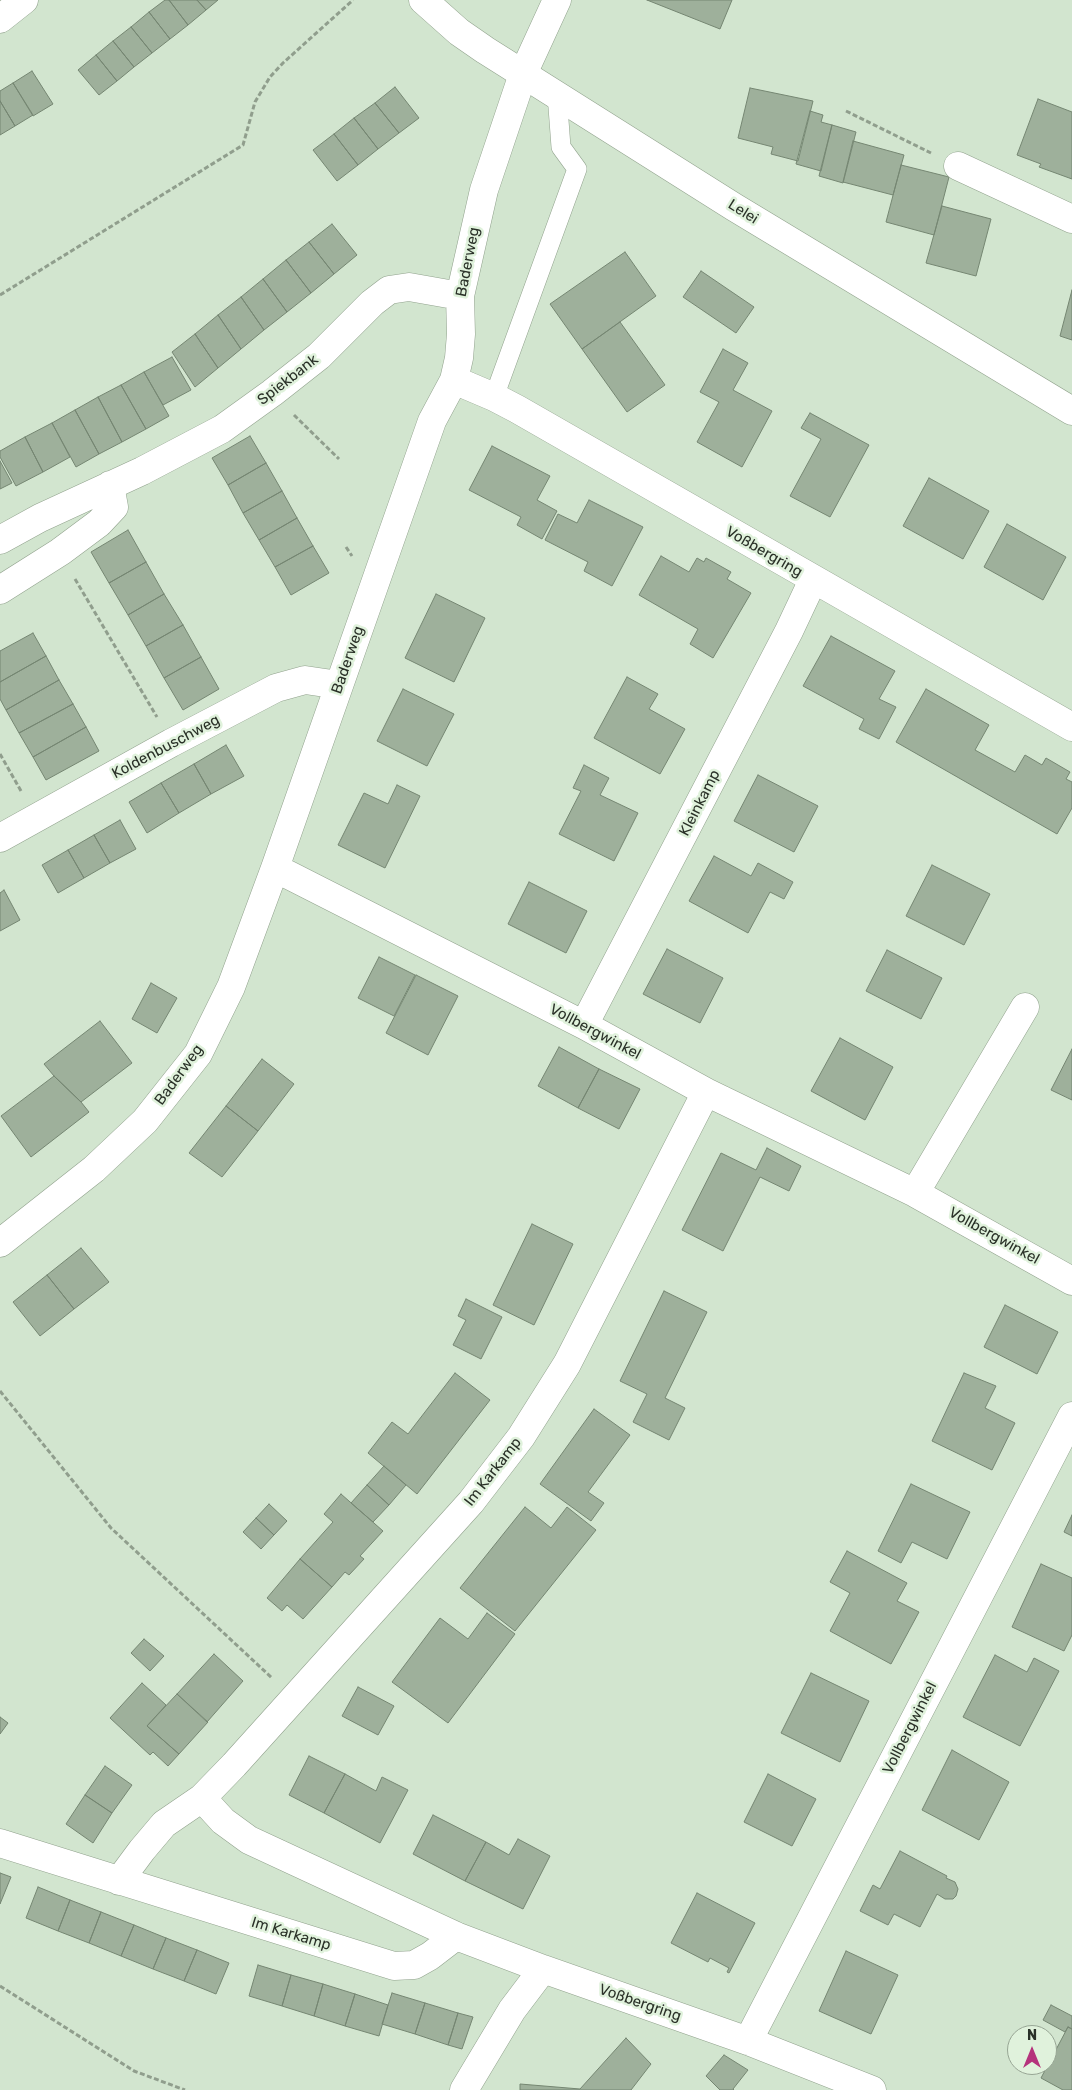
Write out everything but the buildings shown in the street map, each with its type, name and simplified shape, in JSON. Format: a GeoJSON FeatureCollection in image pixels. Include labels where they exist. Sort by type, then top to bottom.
{"type":"FeatureCollection","features":[{"type":"Feature","properties":{"kind":"street"},"geometry":{"type":"LineString","coordinates":[[0,19],[24,0]]}},
{"type":"Feature","properties":{"kind":"street","name":"Lelei"},"geometry":{"type":"LineString","coordinates":[[423,0],[459,32],[523,74],[558,94],[734,206],[1072,411]]}},
{"type":"Feature","properties":{"kind":"street","name":"Baderweg"},"geometry":{"type":"LineString","coordinates":[[0,1243],[94,1169],[145,1121],[198,1054],[231,987],[276,868],[432,422],[454,380],[459,358],[461,334],[460,296],[484,190],[523,74],[557,0]]}},
{"type":"Feature","properties":{"kind":"street"},"geometry":{"type":"LineString","coordinates":[[958,166],[1072,218]]}},
{"type":"Feature","properties":{"kind":"street","name":"Spiekbank"},"geometry":{"type":"LineString","coordinates":[[0,540],[40,518],[142,471],[222,429],[272,394],[319,356],[372,303],[389,290],[409,287],[460,296]]}},
{"type":"Feature","properties":{"kind":"street","name":"Voßbergring"},"geometry":{"type":"LineString","coordinates":[[454,380],[494,397],[1072,728]]}},
{"type":"Feature","properties":{"kind":"street"},"geometry":{"type":"LineString","coordinates":[[0,590],[60,552],[99,523],[114,507],[110,485]]}},
{"type":"Feature","properties":{"kind":"street","name":"Kleinkamp"},"geometry":{"type":"LineString","coordinates":[[584,1025],[780,649],[813,580]]}},
{"type":"Feature","properties":{"kind":"street","name":"Koldenbuschweg"},"geometry":{"type":"LineString","coordinates":[[0,838],[276,688],[305,680],[339,685]]}},
{"type":"Feature","properties":{"kind":"street","name":"Vollbergwinkel"},"geometry":{"type":"LineString","coordinates":[[276,868],[584,1025],[706,1092],[915,1193],[1072,1281]]}},
{"type":"Feature","properties":{"kind":"street"},"geometry":{"type":"LineString","coordinates":[[915,1193],[1025,1007]]}},
{"type":"Feature","properties":{"kind":"street","name":"Im Karkamp"},"geometry":{"type":"LineString","coordinates":[[119,1880],[164,1824],[202,1798],[472,1502],[521,1437],[567,1364],[706,1092]]}},
{"type":"Feature","properties":{"kind":"street","name":"Vollbergwinkel"},"geometry":{"type":"LineString","coordinates":[[748,2040],[1072,1416]]}},
{"type":"Feature","properties":{"kind":"street"},"geometry":{"type":"LineString","coordinates":[[202,1798],[223,1821],[249,1840],[456,1936],[543,1969],[512,2010],[464,2090]]}},
{"type":"Feature","properties":{"kind":"street","name":"Im Karkamp"},"geometry":{"type":"LineString","coordinates":[[0,1843],[394,1966],[414,1965],[430,1956],[456,1936]]}},
{"type":"Feature","properties":{"kind":"street","name":"Voßbergring"},"geometry":{"type":"LineString","coordinates":[[543,1969],[748,2040],[872,2090]]}},
{"type":"Feature","properties":{"kind":"lane"},"geometry":{"type":"LineString","coordinates":[[494,397],[577,169],[561,147],[558,94]]}},
{"type":"Feature","properties":{"kind":"path"},"geometry":{"type":"LineString","coordinates":[[0,295],[243,145],[255,102],[270,77],[353,0]]}},
{"type":"Feature","properties":{"kind":"path"},"geometry":{"type":"LineString","coordinates":[[846,111],[958,166]]}},
{"type":"Feature","properties":{"kind":"path"},"geometry":{"type":"LineString","coordinates":[[272,394],[339,459]]}},
{"type":"Feature","properties":{"kind":"path"},"geometry":{"type":"LineString","coordinates":[[74,576],[156,717]]}},
{"type":"Feature","properties":{"kind":"path"},"geometry":{"type":"LineString","coordinates":[[0,754],[17,785]]}},
{"type":"Feature","properties":{"kind":"path"},"geometry":{"type":"LineString","coordinates":[[0,1391],[111,1528],[294,1698]]}},
{"type":"Feature","properties":{"kind":"path"},"geometry":{"type":"LineString","coordinates":[[0,1986],[134,2071],[184,2090]]}}]}
